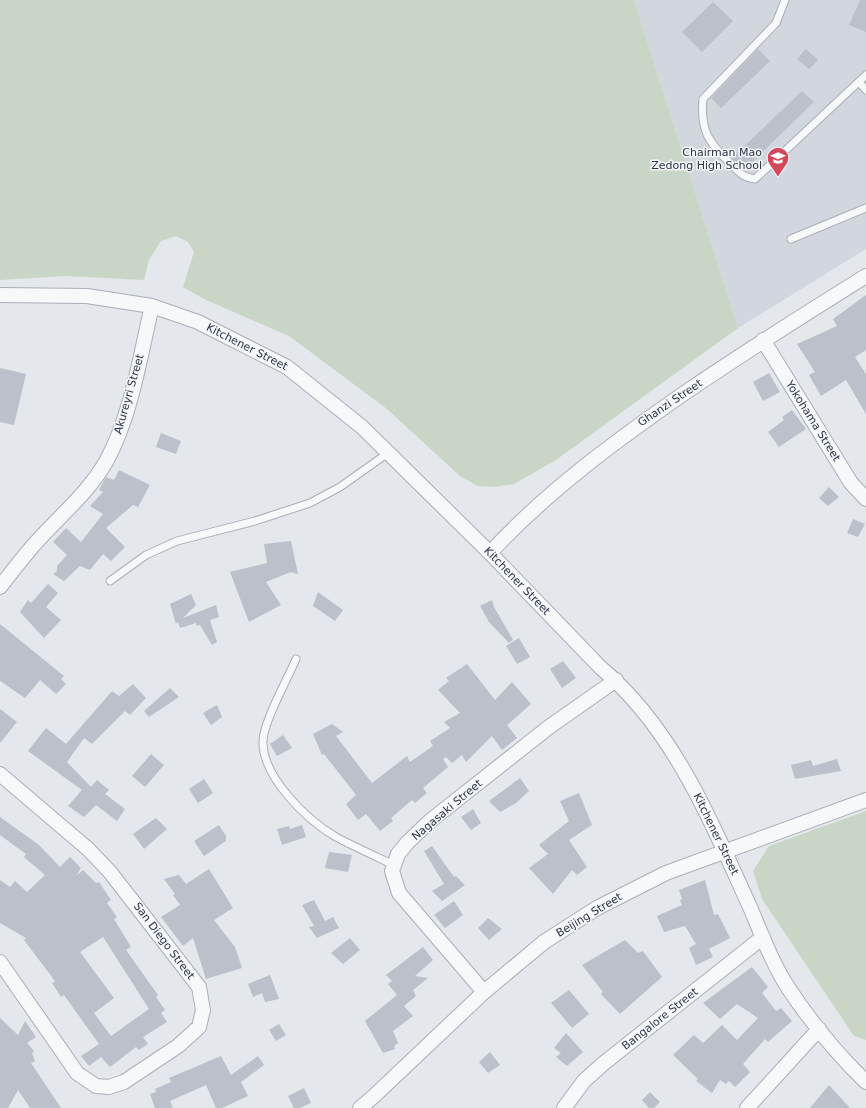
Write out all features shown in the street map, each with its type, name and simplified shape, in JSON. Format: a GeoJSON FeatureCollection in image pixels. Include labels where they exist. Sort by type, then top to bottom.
{"type":"FeatureCollection","features":[{"type":"Feature","properties":{"kind":"street","name":"Ghanzi Street"},"geometry":{"type":"LineString","coordinates":[[490,553],[509,533],[545,500],[626,434],[763,340],[866,276]]}},
{"type":"Feature","properties":{"kind":"street","name":"Kitchener Street"},"geometry":{"type":"LineString","coordinates":[[0,295],[87,296],[152,306],[198,322],[287,367],[362,427],[490,553],[601,668],[616,680],[662,735],[694,789],[788,988],[819,1029],[854,1071],[866,1082]]}},
{"type":"Feature","properties":{"kind":"street","name":"Akureyri Street"},"geometry":{"type":"LineString","coordinates":[[0,587],[33,546],[69,510],[106,460],[117,437],[129,400],[152,306]]}},
{"type":"Feature","properties":{"kind":"street","name":"Yokohama Street"},"geometry":{"type":"LineString","coordinates":[[763,340],[851,483],[866,499]]}},
{"type":"Feature","properties":{"kind":"street","name":"Nagasaki Street"},"geometry":{"type":"LineString","coordinates":[[394,865],[398,854],[430,820],[549,727],[616,680]]}},
{"type":"Feature","properties":{"kind":"street","name":"San Diego Street"},"geometry":{"type":"LineString","coordinates":[[0,774],[88,849],[110,872],[199,986],[203,1010],[198,1027],[178,1046],[124,1082],[109,1087],[96,1086],[77,1073],[0,962]]}},
{"type":"Feature","properties":{"kind":"street","name":"Beijing Street"},"geometry":{"type":"LineString","coordinates":[[360,1108],[374,1097],[484,992],[544,942],[597,908],[666,873],[866,800]]}},
{"type":"Feature","properties":{"kind":"street"},"geometry":{"type":"LineString","coordinates":[[394,865],[394,880],[400,893],[484,992]]}},
{"type":"Feature","properties":{"kind":"street","name":"Bangalore Street"},"geometry":{"type":"LineString","coordinates":[[564,1108],[584,1080],[763,937]]}},
{"type":"Feature","properties":{"kind":"street"},"geometry":{"type":"LineString","coordinates":[[747,1108],[819,1029]]}},
{"type":"Feature","properties":{"kind":"lane"},"geometry":{"type":"LineString","coordinates":[[785,0],[776,23],[703,99],[702,112],[708,138],[713,147],[745,178],[755,179],[866,75]]}},
{"type":"Feature","properties":{"kind":"lane"},"geometry":{"type":"LineString","coordinates":[[859,82],[866,90]]}},
{"type":"Feature","properties":{"kind":"lane"},"geometry":{"type":"LineString","coordinates":[[791,239],[866,208]]}},
{"type":"Feature","properties":{"kind":"lane"},"geometry":{"type":"LineString","coordinates":[[110,581],[146,555],[177,541],[205,532],[255,521],[310,503],[340,488],[388,453]]}},
{"type":"Feature","properties":{"kind":"lane"},"geometry":{"type":"LineString","coordinates":[[296,659],[267,723],[263,740],[264,758],[288,796],[308,816],[335,836],[394,865]]}},
{"type":"Feature","properties":{"kind":"shaded area","name":"Chairman Mao Zedong High School"},"geometry":{"type":"Polygon","coordinates":[[[634,0],[866,0],[866,249],[738,328],[634,0]]]}},
{"type":"Feature","properties":{"kind":"green space"},"geometry":{"type":"Polygon","coordinates":[[[0,0],[634,0],[738,328],[556,460],[514,484],[494,487],[478,486],[461,477],[387,409],[289,336],[204,299],[183,287],[194,252],[188,242],[176,236],[161,241],[149,260],[144,280],[66,276],[0,280],[0,0]]]}},
{"type":"Feature","properties":{"kind":"green space"},"geometry":{"type":"Polygon","coordinates":[[[866,811],[866,1040],[854,1036],[762,899],[753,871],[769,846],[866,811]]]}},
{"type":"Feature","properties":{"kind":"building"},"geometry":{"type":"Polygon","coordinates":[[[860,0],[866,0],[866,32],[849,25],[860,0]]]}},
{"type":"Feature","properties":{"kind":"building"},"geometry":{"type":"Polygon","coordinates":[[[713,2],[733,21],[702,52],[682,32],[713,2]]]}},
{"type":"Feature","properties":{"kind":"building"},"geometry":{"type":"Polygon","coordinates":[[[758,49],[770,61],[721,108],[711,98],[758,49]]]}},
{"type":"Feature","properties":{"kind":"building"},"geometry":{"type":"Polygon","coordinates":[[[806,49],[818,60],[809,69],[797,59],[806,49]]]}},
{"type":"Feature","properties":{"kind":"building"},"geometry":{"type":"Polygon","coordinates":[[[802,91],[814,102],[744,170],[732,158],[802,91]]]}},
{"type":"Feature","properties":{"kind":"building"},"geometry":{"type":"Polygon","coordinates":[[[866,295],[866,350],[855,357],[866,374],[866,414],[846,380],[821,396],[809,375],[815,372],[797,344],[837,326],[833,319],[866,295]]]}},
{"type":"Feature","properties":{"kind":"building"},"geometry":{"type":"Polygon","coordinates":[[[0,368],[26,374],[14,425],[0,422],[0,368]]]}},
{"type":"Feature","properties":{"kind":"building"},"geometry":{"type":"Polygon","coordinates":[[[769,373],[780,392],[763,401],[753,382],[769,373]]]}},
{"type":"Feature","properties":{"kind":"building"},"geometry":{"type":"Polygon","coordinates":[[[792,410],[806,429],[779,447],[768,432],[784,420],[782,417],[792,410]]]}},
{"type":"Feature","properties":{"kind":"building"},"geometry":{"type":"Polygon","coordinates":[[[161,433],[181,441],[176,454],[156,447],[161,433]]]}},
{"type":"Feature","properties":{"kind":"building"},"geometry":{"type":"Polygon","coordinates":[[[119,470],[150,485],[138,507],[133,505],[106,528],[125,547],[111,561],[103,554],[90,570],[80,566],[64,581],[53,574],[57,571],[57,566],[67,555],[53,542],[66,528],[81,542],[103,514],[90,506],[103,492],[99,490],[106,477],[114,480],[119,470]]]}},
{"type":"Feature","properties":{"kind":"building"},"geometry":{"type":"Polygon","coordinates":[[[829,487],[839,497],[828,506],[819,498],[829,487]]]}},
{"type":"Feature","properties":{"kind":"building"},"geometry":{"type":"Polygon","coordinates":[[[853,519],[865,524],[858,537],[847,533],[853,519]]]}},
{"type":"Feature","properties":{"kind":"building"},"geometry":{"type":"Polygon","coordinates":[[[291,541],[298,574],[291,572],[266,582],[281,605],[249,622],[230,572],[267,563],[264,544],[291,541]]]}},
{"type":"Feature","properties":{"kind":"building"},"geometry":{"type":"Polygon","coordinates":[[[48,584],[58,593],[46,607],[61,620],[44,638],[20,612],[28,600],[31,603],[48,584]]]}},
{"type":"Feature","properties":{"kind":"building"},"geometry":{"type":"Polygon","coordinates":[[[318,592],[343,610],[335,621],[313,606],[318,592]]]}},
{"type":"Feature","properties":{"kind":"building"},"geometry":{"type":"Polygon","coordinates":[[[191,594],[196,605],[183,618],[216,605],[219,617],[210,620],[217,642],[212,645],[200,625],[197,626],[196,623],[180,628],[178,622],[176,624],[170,604],[191,594]]]}},
{"type":"Feature","properties":{"kind":"building"},"geometry":{"type":"Polygon","coordinates":[[[492,600],[494,607],[513,640],[509,643],[489,622],[480,606],[492,600]]]}},
{"type":"Feature","properties":{"kind":"building"},"geometry":{"type":"Polygon","coordinates":[[[0,624],[64,676],[61,679],[66,684],[56,694],[40,680],[25,698],[0,681],[0,624]]]}},
{"type":"Feature","properties":{"kind":"building"},"geometry":{"type":"Polygon","coordinates":[[[519,638],[530,657],[517,664],[506,646],[519,638]]]}},
{"type":"Feature","properties":{"kind":"building"},"geometry":{"type":"Polygon","coordinates":[[[563,661],[576,678],[562,688],[550,669],[563,661]]]}},
{"type":"Feature","properties":{"kind":"building"},"geometry":{"type":"Polygon","coordinates":[[[467,664],[495,700],[512,682],[531,704],[507,725],[517,738],[502,750],[492,736],[466,762],[462,755],[452,763],[446,757],[443,759],[448,767],[423,788],[427,793],[415,803],[412,800],[391,818],[393,821],[380,831],[366,814],[358,820],[346,804],[356,795],[324,754],[322,755],[313,734],[332,724],[343,732],[336,736],[372,783],[407,756],[410,762],[433,746],[430,741],[450,728],[444,722],[460,713],[438,690],[449,681],[446,678],[467,664]]]}},
{"type":"Feature","properties":{"kind":"building"},"geometry":{"type":"Polygon","coordinates":[[[133,684],[146,698],[130,715],[125,711],[92,744],[84,738],[67,762],[91,787],[97,780],[109,790],[105,794],[125,809],[117,821],[96,805],[84,817],[68,806],[82,790],[28,751],[46,728],[66,744],[112,691],[119,696],[133,684]]]}},
{"type":"Feature","properties":{"kind":"building"},"geometry":{"type":"Polygon","coordinates":[[[170,688],[179,697],[149,717],[144,711],[170,688]]]}},
{"type":"Feature","properties":{"kind":"building"},"geometry":{"type":"Polygon","coordinates":[[[217,705],[222,717],[211,725],[203,713],[217,705]]]}},
{"type":"Feature","properties":{"kind":"building"},"geometry":{"type":"Polygon","coordinates":[[[0,709],[17,722],[0,743],[0,709]]]}},
{"type":"Feature","properties":{"kind":"building"},"geometry":{"type":"Polygon","coordinates":[[[283,735],[292,748],[277,756],[270,744],[283,735]]]}},
{"type":"Feature","properties":{"kind":"building"},"geometry":{"type":"Polygon","coordinates":[[[151,754],[164,765],[145,787],[132,776],[151,754]]]}},
{"type":"Feature","properties":{"kind":"building"},"geometry":{"type":"Polygon","coordinates":[[[837,759],[841,771],[795,779],[791,765],[811,760],[813,766],[837,759]]]}},
{"type":"Feature","properties":{"kind":"building"},"geometry":{"type":"Polygon","coordinates":[[[520,778],[529,791],[516,803],[500,812],[489,801],[520,778]]]}},
{"type":"Feature","properties":{"kind":"building"},"geometry":{"type":"Polygon","coordinates":[[[204,779],[213,793],[198,803],[189,789],[204,779]]]}},
{"type":"Feature","properties":{"kind":"building"},"geometry":{"type":"Polygon","coordinates":[[[579,793],[592,825],[569,840],[587,867],[577,875],[572,870],[553,894],[529,868],[548,854],[539,845],[569,821],[560,801],[579,793]]]}},
{"type":"Feature","properties":{"kind":"building"},"geometry":{"type":"Polygon","coordinates":[[[473,809],[481,823],[471,830],[461,817],[473,809]]]}},
{"type":"Feature","properties":{"kind":"building"},"geometry":{"type":"Polygon","coordinates":[[[0,817],[39,845],[60,867],[70,857],[81,868],[76,876],[83,870],[96,883],[99,882],[111,900],[107,903],[117,917],[114,919],[131,947],[126,950],[158,995],[156,997],[165,1010],[161,1013],[167,1022],[143,1037],[148,1044],[139,1050],[136,1047],[110,1067],[101,1057],[89,1066],[81,1056],[99,1044],[64,995],[61,997],[52,983],[55,981],[24,940],[26,938],[0,923],[0,880],[10,887],[15,881],[27,892],[45,875],[24,857],[26,854],[0,835],[0,817]],[[103,937],[80,952],[114,998],[94,1013],[111,1036],[149,1009],[103,937]]]}},
{"type":"Feature","properties":{"kind":"building"},"geometry":{"type":"Polygon","coordinates":[[[156,818],[167,829],[144,849],[133,834],[156,818]]]}},
{"type":"Feature","properties":{"kind":"building"},"geometry":{"type":"Polygon","coordinates":[[[219,825],[226,836],[226,841],[204,856],[194,841],[219,825]]]}},
{"type":"Feature","properties":{"kind":"building"},"geometry":{"type":"Polygon","coordinates":[[[302,825],[306,837],[282,845],[277,829],[289,826],[290,829],[302,825]]]}},
{"type":"Feature","properties":{"kind":"building"},"geometry":{"type":"Polygon","coordinates":[[[432,846],[454,877],[456,876],[465,885],[442,901],[432,891],[444,884],[424,851],[432,846]]]}},
{"type":"Feature","properties":{"kind":"building"},"geometry":{"type":"Polygon","coordinates":[[[329,852],[352,855],[348,872],[325,868],[329,852]]]}},
{"type":"Feature","properties":{"kind":"building"},"geometry":{"type":"Polygon","coordinates":[[[209,869],[233,908],[214,920],[235,947],[242,968],[206,979],[193,938],[183,946],[161,917],[180,905],[173,895],[175,894],[164,879],[179,875],[186,884],[209,869]]]}},
{"type":"Feature","properties":{"kind":"building"},"geometry":{"type":"Polygon","coordinates":[[[705,880],[714,915],[718,914],[730,938],[709,949],[713,957],[696,965],[689,948],[696,944],[685,926],[664,932],[657,916],[682,905],[679,890],[705,880]]]}},
{"type":"Feature","properties":{"kind":"building"},"geometry":{"type":"Polygon","coordinates":[[[314,900],[325,921],[333,917],[339,928],[317,938],[309,927],[314,926],[302,905],[314,900]]]}},
{"type":"Feature","properties":{"kind":"building"},"geometry":{"type":"Polygon","coordinates":[[[454,901],[463,915],[445,928],[434,915],[454,901]]]}},
{"type":"Feature","properties":{"kind":"building"},"geometry":{"type":"Polygon","coordinates":[[[488,918],[502,929],[489,940],[478,928],[488,918]]]}},
{"type":"Feature","properties":{"kind":"building"},"geometry":{"type":"Polygon","coordinates":[[[350,938],[360,950],[343,964],[331,953],[350,938]]]}},
{"type":"Feature","properties":{"kind":"building"},"geometry":{"type":"Polygon","coordinates":[[[625,940],[638,953],[643,951],[662,977],[620,1014],[601,994],[603,992],[582,965],[625,940]]]}},
{"type":"Feature","properties":{"kind":"building"},"geometry":{"type":"Polygon","coordinates":[[[423,947],[433,960],[415,976],[428,978],[413,990],[416,996],[404,1006],[413,1016],[393,1031],[398,1043],[394,1046],[395,1049],[383,1053],[365,1021],[397,995],[388,984],[392,981],[386,975],[423,947]]]}},
{"type":"Feature","properties":{"kind":"building"},"geometry":{"type":"Polygon","coordinates":[[[752,967],[768,987],[762,993],[776,1011],[781,1008],[792,1021],[768,1042],[765,1039],[743,1064],[750,1072],[735,1087],[729,1081],[726,1084],[720,1080],[712,1093],[696,1081],[698,1079],[673,1055],[694,1035],[703,1043],[722,1025],[737,1040],[758,1018],[737,1004],[720,1019],[703,1003],[752,967]]]}},
{"type":"Feature","properties":{"kind":"building"},"geometry":{"type":"Polygon","coordinates":[[[270,975],[279,999],[265,1002],[262,993],[253,997],[248,984],[270,975]]]}},
{"type":"Feature","properties":{"kind":"building"},"geometry":{"type":"Polygon","coordinates":[[[569,990],[589,1014],[572,1028],[551,1003],[569,990]]]}},
{"type":"Feature","properties":{"kind":"building"},"geometry":{"type":"Polygon","coordinates":[[[0,1018],[18,1035],[25,1021],[36,1037],[27,1043],[34,1051],[32,1053],[35,1061],[31,1063],[61,1108],[30,1108],[18,1090],[8,1108],[0,1108],[0,1018]]]}},
{"type":"Feature","properties":{"kind":"building"},"geometry":{"type":"Polygon","coordinates":[[[279,1024],[286,1035],[276,1041],[269,1030],[279,1024]]]}},
{"type":"Feature","properties":{"kind":"building"},"geometry":{"type":"Polygon","coordinates":[[[566,1033],[583,1052],[567,1066],[556,1057],[561,1053],[554,1048],[566,1033]]]}},
{"type":"Feature","properties":{"kind":"building"},"geometry":{"type":"Polygon","coordinates":[[[490,1052],[500,1065],[488,1073],[479,1062],[490,1052]]]}},
{"type":"Feature","properties":{"kind":"building"},"geometry":{"type":"Polygon","coordinates":[[[221,1056],[231,1075],[258,1056],[264,1065],[241,1082],[248,1096],[222,1108],[216,1108],[206,1085],[170,1101],[173,1108],[155,1108],[150,1094],[156,1092],[155,1089],[171,1082],[169,1078],[221,1056]]]}},
{"type":"Feature","properties":{"kind":"building"},"geometry":{"type":"Polygon","coordinates":[[[829,1085],[850,1108],[810,1108],[829,1085]]]}},
{"type":"Feature","properties":{"kind":"building"},"geometry":{"type":"Polygon","coordinates":[[[304,1088],[311,1103],[300,1108],[294,1108],[288,1096],[304,1088]]]}},
{"type":"Feature","properties":{"kind":"building"},"geometry":{"type":"Polygon","coordinates":[[[650,1092],[660,1102],[654,1108],[649,1108],[642,1100],[650,1092]]]}},
{"type":"Feature","properties":{"kind":"place","name":"Chairman Mao Zedong High School"},"geometry":{"type":"Point","coordinates":[778,178]}}]}
